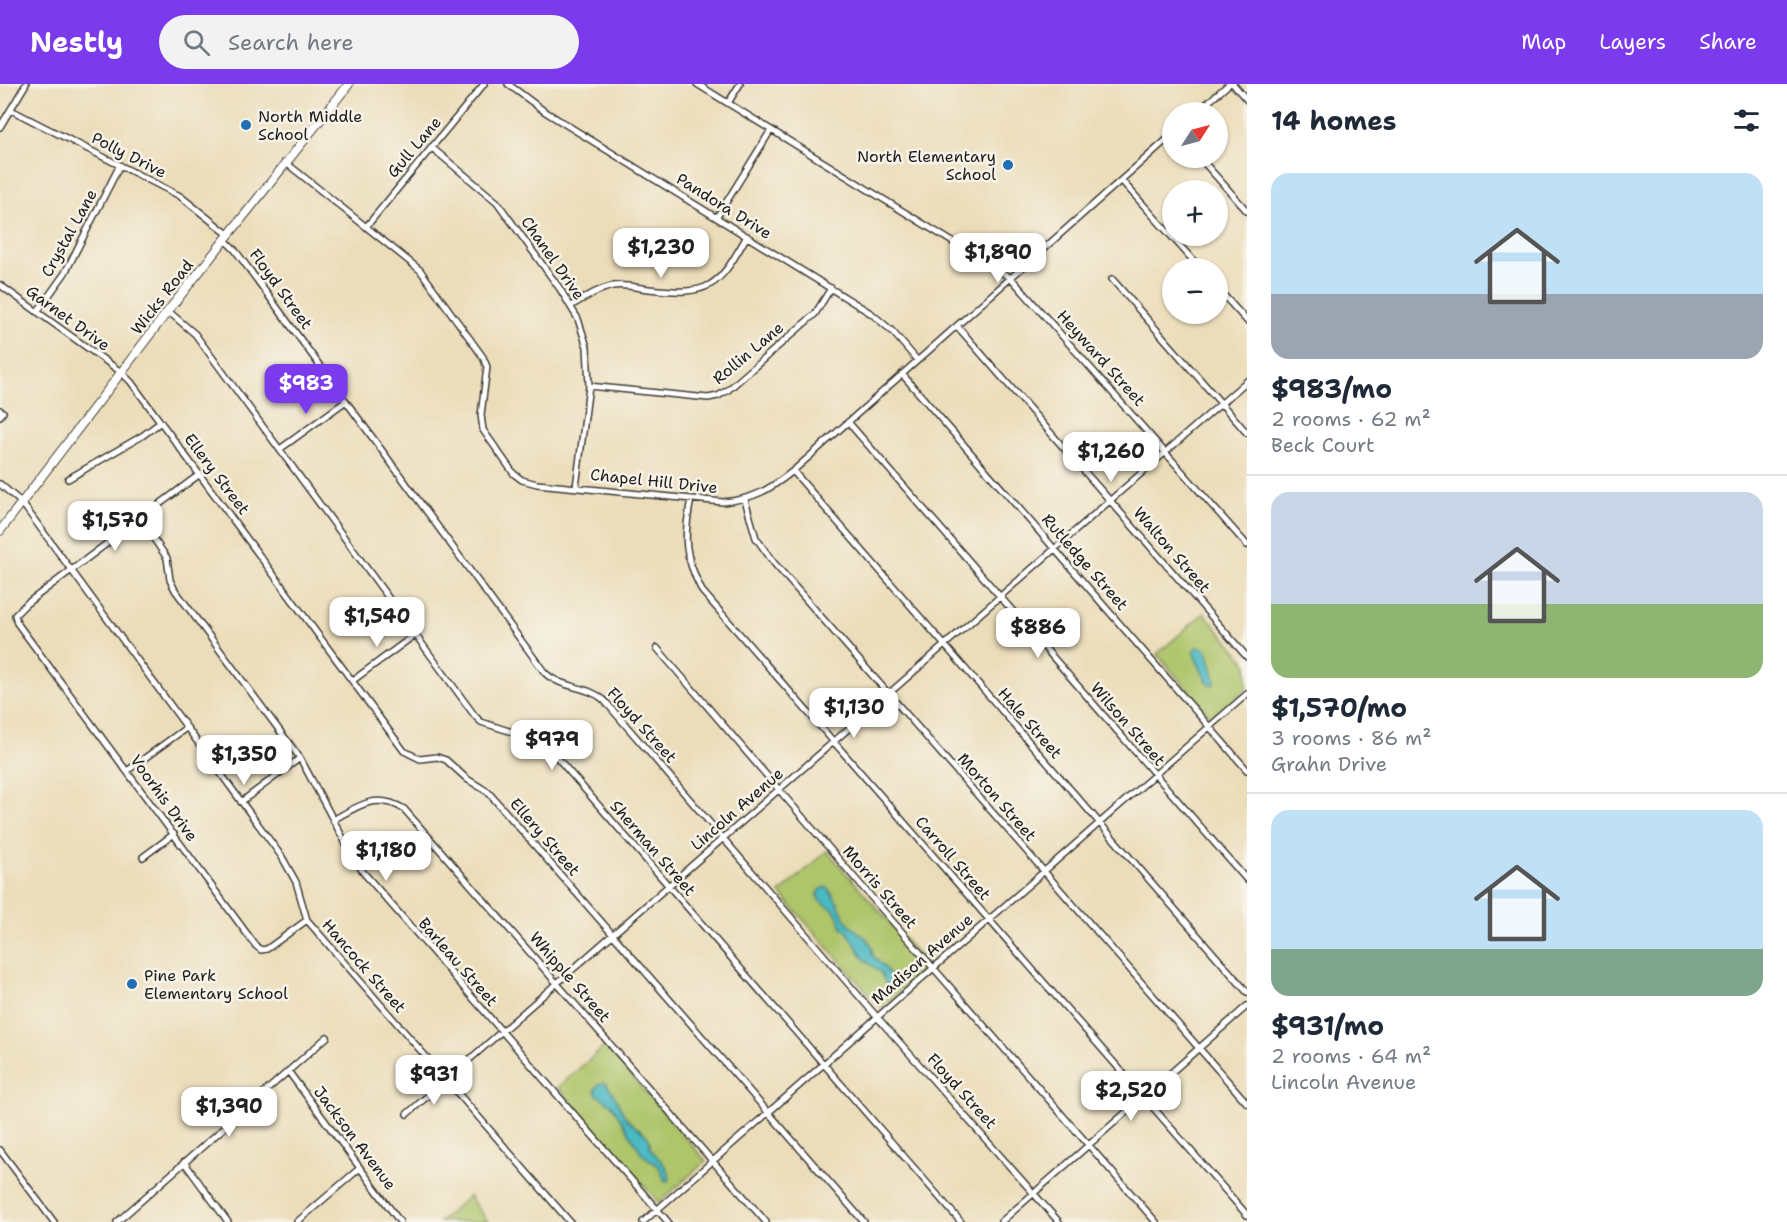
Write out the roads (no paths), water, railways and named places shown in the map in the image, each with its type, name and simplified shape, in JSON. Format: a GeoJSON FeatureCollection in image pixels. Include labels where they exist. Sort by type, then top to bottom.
{"type":"FeatureCollection","features":[{"type":"Feature","properties":{"kind":"main road","name":"Wicks Road"},"geometry":{"type":"LineString","coordinates":[[0,531],[168,311],[348,84]]}},
{"type":"Feature","properties":{"kind":"street"},"geometry":{"type":"LineString","coordinates":[[0,127],[26,84]]}},
{"type":"Feature","properties":{"kind":"street","name":"Gull Lane"},"geometry":{"type":"LineString","coordinates":[[366,227],[484,84]]}},
{"type":"Feature","properties":{"kind":"street","name":"Pandora Drive"},"geometry":{"type":"LineString","coordinates":[[508,84],[544,111],[883,322],[917,360]]}},
{"type":"Feature","properties":{"kind":"street","name":"Heyward Street"},"geometry":{"type":"LineString","coordinates":[[697,84],[1011,278],[1247,545]]}},
{"type":"Feature","properties":{"kind":"street"},"geometry":{"type":"LineString","coordinates":[[728,103],[740,84]]}},
{"type":"Feature","properties":{"kind":"street"},"geometry":{"type":"LineString","coordinates":[[1209,102],[1231,84],[1247,100]]}},
{"type":"Feature","properties":{"kind":"street","name":"Polly Drive"},"geometry":{"type":"LineString","coordinates":[[11,110],[180,196],[227,237]]}},
{"type":"Feature","properties":{"kind":"street"},"geometry":{"type":"LineString","coordinates":[[717,218],[771,130]]}},
{"type":"Feature","properties":{"kind":"street","name":"Chapel Hill Drive"},"geometry":{"type":"LineString","coordinates":[[285,162],[420,270],[483,357],[488,375],[481,415],[483,430],[514,474],[522,480],[537,484],[723,502],[745,500],[774,486],[793,471],[1162,144]]}},
{"type":"Feature","properties":{"kind":"street","name":"Chanel Drive"},"geometry":{"type":"LineString","coordinates":[[431,147],[497,202],[571,306],[583,332],[587,347],[589,386],[576,487]]}},
{"type":"Feature","properties":{"kind":"street","name":"Crystal Lane"},"geometry":{"type":"LineString","coordinates":[[36,312],[65,273],[120,165]]}},
{"type":"Feature","properties":{"kind":"street"},"geometry":{"type":"LineString","coordinates":[[1209,168],[1247,211]]}},
{"type":"Feature","properties":{"kind":"street"},"geometry":{"type":"LineString","coordinates":[[1121,180],[1191,258]]}},
{"type":"Feature","properties":{"kind":"street"},"geometry":{"type":"LineString","coordinates":[[571,306],[600,290],[614,286],[676,292],[691,292],[706,288],[718,281],[727,270],[747,236]]}},
{"type":"Feature","properties":{"kind":"street","name":"Floyd Street"},"geometry":{"type":"LineString","coordinates":[[227,237],[545,673],[559,683],[597,694],[604,700],[1059,1222]]}},
{"type":"Feature","properties":{"kind":"street"},"geometry":{"type":"LineString","coordinates":[[1112,279],[1247,433]]}},
{"type":"Feature","properties":{"kind":"street","name":"Garnet Drive"},"geometry":{"type":"LineString","coordinates":[[0,285],[121,372]]}},
{"type":"Feature","properties":{"kind":"street","name":"Rollin Lane"},"geometry":{"type":"LineString","coordinates":[[589,386],[689,397],[718,396],[728,390],[815,314],[831,288]]}},
{"type":"Feature","properties":{"kind":"street"},"geometry":{"type":"LineString","coordinates":[[1228,300],[1247,321]]}},
{"type":"Feature","properties":{"kind":"street","name":"Sherman Street"},"geometry":{"type":"LineString","coordinates":[[168,311],[195,334],[482,722],[540,741],[547,746],[961,1222]]}},
{"type":"Feature","properties":{"kind":"street","name":"Walton Street"},"geometry":{"type":"LineString","coordinates":[[957,326],[1247,657]]}},
{"type":"Feature","properties":{"kind":"street","name":"Ellery Street"},"geometry":{"type":"LineString","coordinates":[[121,372],[200,474],[404,751],[420,759],[437,757],[446,760],[467,779],[488,792],[864,1222]]}},
{"type":"Feature","properties":{"kind":"street","name":"Rutledge Street"},"geometry":{"type":"LineString","coordinates":[[902,374],[1247,770]]}},
{"type":"Feature","properties":{"kind":"street","name":"Lincoln Avenue"},"geometry":{"type":"LineString","coordinates":[[406,1114],[1247,381]]}},
{"type":"Feature","properties":{"kind":"street"},"geometry":{"type":"LineString","coordinates":[[280,449],[346,400]]}},
{"type":"Feature","properties":{"kind":"street"},"geometry":{"type":"LineString","coordinates":[[0,410],[3,412],[0,416]]}},
{"type":"Feature","properties":{"kind":"street"},"geometry":{"type":"LineString","coordinates":[[68,479],[142,436],[161,422]]}},
{"type":"Feature","properties":{"kind":"street","name":"Wilson Street"},"geometry":{"type":"LineString","coordinates":[[848,422],[1247,880]]}},
{"type":"Feature","properties":{"kind":"street","name":"Hale Street"},"geometry":{"type":"LineString","coordinates":[[793,471],[1247,992]]}},
{"type":"Feature","properties":{"kind":"street"},"geometry":{"type":"LineString","coordinates":[[71,571],[200,474]]}},
{"type":"Feature","properties":{"kind":"street","name":"Hancock Street"},"geometry":{"type":"LineString","coordinates":[[0,484],[22,503],[291,870],[307,920],[570,1222]]}},
{"type":"Feature","properties":{"kind":"street","name":"Carroll Street"},"geometry":{"type":"LineString","coordinates":[[691,500],[686,531],[687,556],[702,591],[1247,1215]]}},
{"type":"Feature","properties":{"kind":"street","name":"Morton Street"},"geometry":{"type":"LineString","coordinates":[[745,500],[750,524],[761,547],[1247,1103]]}},
{"type":"Feature","properties":{"kind":"street","name":"Barleau Street"},"geometry":{"type":"LineString","coordinates":[[140,519],[167,558],[170,580],[175,590],[300,758],[351,853],[376,888],[668,1222]]}},
{"type":"Feature","properties":{"kind":"street","name":"Voorhis Drive"},"geometry":{"type":"LineString","coordinates":[[71,571],[26,604],[15,615],[17,623],[256,946],[261,950],[267,949],[307,920]]}},
{"type":"Feature","properties":{"kind":"street"},"geometry":{"type":"LineString","coordinates":[[352,681],[416,634]]}},
{"type":"Feature","properties":{"kind":"street","name":"Morris Street"},"geometry":{"type":"LineString","coordinates":[[657,648],[1156,1222]]}},
{"type":"Feature","properties":{"kind":"street","name":"Madison Avenue"},"geometry":{"type":"LineString","coordinates":[[643,1222],[1247,694]]}},
{"type":"Feature","properties":{"kind":"street"},"geometry":{"type":"LineString","coordinates":[[127,771],[186,728]]}},
{"type":"Feature","properties":{"kind":"street"},"geometry":{"type":"LineString","coordinates":[[242,802],[300,758]]}},
{"type":"Feature","properties":{"kind":"street","name":"Whipple Street"},"geometry":{"type":"LineString","coordinates":[[333,820],[369,802],[382,800],[393,802],[404,809],[766,1222]]}},
{"type":"Feature","properties":{"kind":"street"},"geometry":{"type":"LineString","coordinates":[[143,857],[174,834]]}},
{"type":"Feature","properties":{"kind":"street"},"geometry":{"type":"LineString","coordinates":[[1001,1222],[1247,1006]]}},
{"type":"Feature","properties":{"kind":"street"},"geometry":{"type":"LineString","coordinates":[[117,1222],[327,1037]]}},
{"type":"Feature","properties":{"kind":"street","name":"Jackson Avenue"},"geometry":{"type":"LineString","coordinates":[[288,1071],[400,1222]]}},
{"type":"Feature","properties":{"kind":"street"},"geometry":{"type":"LineString","coordinates":[[0,1150],[54,1222]]}},
{"type":"Feature","properties":{"kind":"street"},"geometry":{"type":"LineString","coordinates":[[184,1162],[228,1222]]}},
{"type":"Feature","properties":{"kind":"street"},"geometry":{"type":"LineString","coordinates":[[297,1222],[360,1167]]}},
{"type":"Feature","properties":{"kind":"water"},"geometry":{"type":"Polygon","coordinates":[[[1197,647],[1204,648],[1208,653],[1214,684],[1210,685],[1198,663],[1193,651],[1197,647]]]}},
{"type":"Feature","properties":{"kind":"water"},"geometry":{"type":"Polygon","coordinates":[[[826,887],[849,924],[871,944],[872,954],[889,974],[892,983],[890,986],[887,986],[881,973],[864,959],[847,931],[842,927],[834,910],[819,900],[817,895],[821,889],[826,887]]]}},
{"type":"Feature","properties":{"kind":"water"},"geometry":{"type":"Polygon","coordinates":[[[604,1082],[627,1119],[649,1139],[650,1148],[667,1169],[670,1178],[668,1181],[665,1181],[659,1167],[642,1154],[612,1105],[597,1095],[595,1090],[599,1084],[604,1082]]]}},
{"type":"Feature","properties":{"kind":"place","name":"North Middle School"},"geometry":{"type":"Point","coordinates":[246,125]}},
{"type":"Feature","properties":{"kind":"place","name":"North Elementary School"},"geometry":{"type":"Point","coordinates":[1008,165]}},
{"type":"Feature","properties":{"kind":"place","name":"Pine Park Elementary School"},"geometry":{"type":"Point","coordinates":[132,984]}}]}
